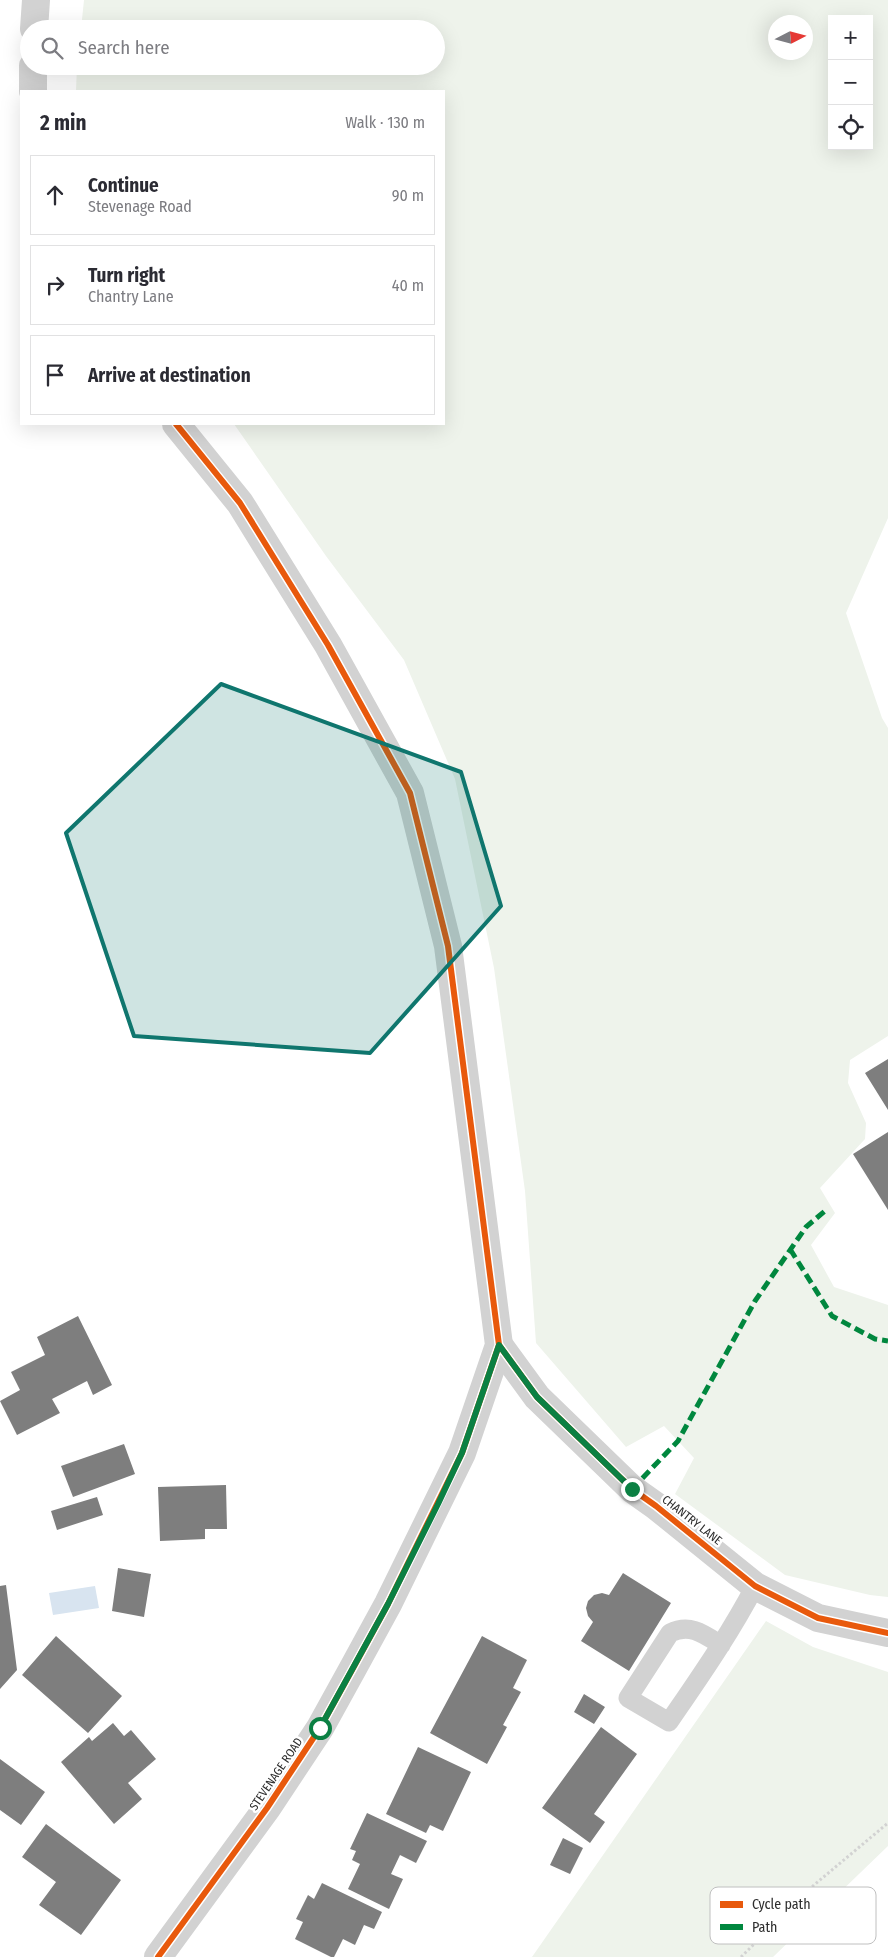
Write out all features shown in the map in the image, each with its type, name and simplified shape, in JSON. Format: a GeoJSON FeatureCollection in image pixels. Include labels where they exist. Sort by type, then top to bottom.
{"type":"FeatureCollection","features":[{"type":"Feature","properties":{"kind":"street"},"geometry":{"type":"LineString","coordinates":[[35,20],[36,0]]}},
{"type":"Feature","properties":{"kind":"street"},"geometry":{"type":"LineString","coordinates":[[32,75],[33,90]]}},
{"type":"Feature","properties":{"kind":"street"},"geometry":{"type":"LineString","coordinates":[[177,425],[240,503],[328,645],[410,792],[448,946],[499,1345]]}},
{"type":"Feature","properties":{"kind":"street","name":"CHANTRY LANE"},"geometry":{"type":"LineString","coordinates":[[499,1345],[537,1397],[632,1489],[656,1506],[755,1586],[818,1618],[888,1633]]}},
{"type":"Feature","properties":{"kind":"street","name":"STEVENAGE ROAD"},"geometry":{"type":"LineString","coordinates":[[158,1957],[268,1808],[320,1728],[388,1604],[462,1453],[499,1345]]}},
{"type":"Feature","properties":{"kind":"lane"},"geometry":{"type":"LineString","coordinates":[[721,1646],[701,1632],[690,1629],[677,1630],[670,1634],[628,1698],[669,1722],[721,1646],[737,1622],[755,1586]]}},
{"type":"Feature","properties":{"kind":"path"},"geometry":{"type":"LineString","coordinates":[[812,1887],[888,1823]]}},
{"type":"Feature","properties":{"kind":"path"},"geometry":{"type":"LineString","coordinates":[[741,1957],[754,1944]]}},
{"type":"Feature","properties":{"kind":"highlighted area"},"geometry":{"type":"Polygon","coordinates":[[[221,684],[461,772],[501,906],[370,1053],[134,1036],[66,833],[221,684]]]}},
{"type":"Feature","properties":{"kind":"shaded area"},"geometry":{"type":"Polygon","coordinates":[[[84,0],[888,0],[888,518],[846,613],[882,718],[888,728],[888,1036],[850,1060],[848,1083],[866,1123],[865,1139],[820,1188],[835,1213],[811,1245],[834,1287],[888,1305],[888,1597],[870,1595],[785,1575],[675,1494],[694,1458],[664,1426],[626,1447],[536,1343],[525,1191],[494,968],[455,779],[404,660],[326,556],[235,425],[445,425],[445,90],[76,90],[77,75],[445,75],[445,20],[82,20],[84,0]]]}},
{"type":"Feature","properties":{"kind":"shaded area"},"geometry":{"type":"Polygon","coordinates":[[[95,1586],[99,1608],[53,1615],[49,1593],[95,1586]]]}},
{"type":"Feature","properties":{"kind":"shaded area"},"geometry":{"type":"Polygon","coordinates":[[[766,1621],[813,1647],[888,1672],[888,1846],[846,1887],[710,1887],[710,1944],[786,1944],[773,1957],[532,1957],[766,1621]]]}},
{"type":"Feature","properties":{"kind":"building"},"geometry":{"type":"Polygon","coordinates":[[[888,1059],[888,1110],[865,1073],[888,1059]]]}},
{"type":"Feature","properties":{"kind":"building"},"geometry":{"type":"Polygon","coordinates":[[[888,1132],[888,1210],[853,1154],[888,1132]]]}},
{"type":"Feature","properties":{"kind":"building"},"geometry":{"type":"Polygon","coordinates":[[[78,1316],[112,1385],[93,1395],[87,1381],[52,1399],[60,1413],[17,1435],[0,1401],[20,1390],[11,1372],[45,1355],[37,1337],[78,1316]]]}},
{"type":"Feature","properties":{"kind":"building"},"geometry":{"type":"Polygon","coordinates":[[[124,1444],[135,1474],[73,1497],[61,1466],[124,1444]]]}},
{"type":"Feature","properties":{"kind":"building"},"geometry":{"type":"Polygon","coordinates":[[[226,1485],[227,1529],[205,1529],[205,1539],[160,1541],[158,1487],[226,1485]]]}},
{"type":"Feature","properties":{"kind":"building"},"geometry":{"type":"Polygon","coordinates":[[[97,1497],[103,1515],[57,1530],[51,1511],[97,1497]]]}},
{"type":"Feature","properties":{"kind":"building"},"geometry":{"type":"Polygon","coordinates":[[[118,1568],[151,1574],[144,1617],[112,1611],[118,1568]]]}},
{"type":"Feature","properties":{"kind":"building"},"geometry":{"type":"Polygon","coordinates":[[[623,1573],[671,1603],[629,1671],[581,1641],[593,1622],[588,1616],[586,1608],[588,1601],[594,1595],[602,1593],[609,1595],[623,1573]]]}},
{"type":"Feature","properties":{"kind":"building"},"geometry":{"type":"Polygon","coordinates":[[[6,1585],[17,1670],[0,1689],[0,1586],[6,1585]]]}},
{"type":"Feature","properties":{"kind":"building"},"geometry":{"type":"Polygon","coordinates":[[[56,1636],[122,1696],[88,1733],[22,1675],[56,1636]]]}},
{"type":"Feature","properties":{"kind":"building"},"geometry":{"type":"Polygon","coordinates":[[[482,1636],[527,1660],[513,1688],[521,1692],[503,1725],[507,1727],[487,1764],[430,1733],[482,1636]]]}},
{"type":"Feature","properties":{"kind":"building"},"geometry":{"type":"Polygon","coordinates":[[[584,1694],[605,1707],[594,1724],[574,1712],[584,1694]]]}},
{"type":"Feature","properties":{"kind":"building"},"geometry":{"type":"Polygon","coordinates":[[[113,1723],[124,1736],[131,1730],[156,1759],[128,1783],[142,1799],[114,1824],[61,1762],[89,1737],[92,1741],[113,1723]]]}},
{"type":"Feature","properties":{"kind":"building"},"geometry":{"type":"Polygon","coordinates":[[[601,1727],[637,1754],[594,1814],[605,1822],[590,1843],[542,1808],[601,1727]]]}},
{"type":"Feature","properties":{"kind":"building"},"geometry":{"type":"Polygon","coordinates":[[[418,1747],[471,1772],[443,1831],[430,1825],[426,1833],[386,1814],[418,1747]]]}},
{"type":"Feature","properties":{"kind":"building"},"geometry":{"type":"Polygon","coordinates":[[[0,1759],[45,1792],[21,1825],[0,1810],[0,1759]]]}},
{"type":"Feature","properties":{"kind":"building"},"geometry":{"type":"Polygon","coordinates":[[[367,1813],[427,1841],[416,1863],[400,1855],[391,1874],[403,1879],[389,1909],[348,1889],[360,1864],[352,1860],[356,1851],[350,1849],[367,1813]]]}},
{"type":"Feature","properties":{"kind":"building"},"geometry":{"type":"Polygon","coordinates":[[[46,1824],[121,1880],[81,1935],[39,1905],[56,1882],[22,1857],[46,1824]]]}},
{"type":"Feature","properties":{"kind":"building"},"geometry":{"type":"Polygon","coordinates":[[[563,1838],[583,1848],[570,1874],[550,1865],[563,1838]]]}},
{"type":"Feature","properties":{"kind":"building"},"geometry":{"type":"Polygon","coordinates":[[[322,1883],[382,1912],[374,1929],[364,1925],[355,1945],[343,1939],[334,1957],[295,1939],[303,1922],[296,1919],[308,1895],[314,1899],[322,1883]]]}},
{"type":"Feature","properties":{"kind":"marked path"},"geometry":{"type":"LineString","coordinates":[[632,1489],[678,1441],[755,1301],[806,1227],[826,1210]]}},
{"type":"Feature","properties":{"kind":"marked path"},"geometry":{"type":"LineString","coordinates":[[790,1249],[832,1316],[875,1339],[888,1341]]}},
{"type":"Feature","properties":{"kind":"cycle path"},"geometry":{"type":"LineString","coordinates":[[158,1957],[267,1808],[320,1728],[388,1604],[462,1453],[499,1345],[448,946],[410,793],[328,645],[240,503],[177,425]]}},
{"type":"Feature","properties":{"kind":"cycle path"},"geometry":{"type":"LineString","coordinates":[[499,1345],[537,1397],[632,1489],[656,1506],[755,1586],[818,1618],[888,1633]]}},
{"type":"Feature","properties":{"kind":"route"},"geometry":{"type":"LineString","coordinates":[[320,1728],[388,1604],[462,1453],[499,1345],[537,1397],[632,1489]]}}]}
